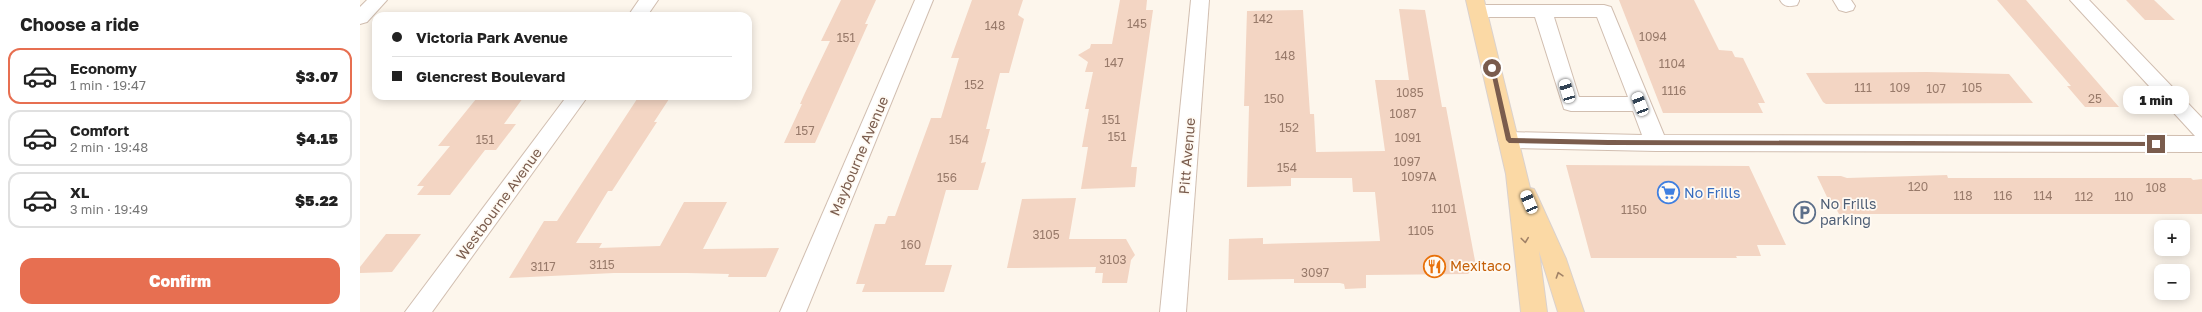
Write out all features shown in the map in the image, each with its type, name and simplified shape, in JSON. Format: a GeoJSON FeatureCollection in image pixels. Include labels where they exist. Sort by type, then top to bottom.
{"type":"FeatureCollection","features":[{"type":"Feature","properties":{"kind":"main road"},"geometry":{"type":"LineString","coordinates":[[1477,6],[1517,174],[1534,312]]}},
{"type":"Feature","properties":{"kind":"main road"},"geometry":{"type":"LineString","coordinates":[[1517,174],[1554,259],[1571,312]]}},
{"type":"Feature","properties":{"kind":"street"},"geometry":{"type":"LineString","coordinates":[[360,18],[378,0]]}},
{"type":"Feature","properties":{"kind":"street"},"geometry":{"type":"LineString","coordinates":[[640,12],[649,0]]}},
{"type":"Feature","properties":{"kind":"street","name":"Maybourne Avenue"},"geometry":{"type":"LineString","coordinates":[[794,312],[924,0]]}},
{"type":"Feature","properties":{"kind":"street","name":"Pitt Avenue"},"geometry":{"type":"LineString","coordinates":[[1174,312],[1200,0]]}},
{"type":"Feature","properties":{"kind":"street"},"geometry":{"type":"LineString","coordinates":[[2079,0],[2202,131]]}},
{"type":"Feature","properties":{"kind":"street"},"geometry":{"type":"LineString","coordinates":[[1477,6],[1543,11],[1604,11],[1656,143]]}},
{"type":"Feature","properties":{"kind":"street"},"geometry":{"type":"LineString","coordinates":[[1543,11],[1571,104],[1640,104]]}},
{"type":"Feature","properties":{"kind":"street","name":"Westbourne Avenue"},"geometry":{"type":"LineString","coordinates":[[418,312],[575,100]]}},
{"type":"Feature","properties":{"kind":"street"},"geometry":{"type":"LineString","coordinates":[[1509,140],[1656,143],[2202,144]]}},
{"type":"Feature","properties":{"kind":"building"},"geometry":{"type":"Polygon","coordinates":[[[841,0],[876,0],[865,24],[868,24],[815,143],[784,143],[802,104],[800,104],[804,95],[830,41],[821,41],[841,0]]]}},
{"type":"Feature","properties":{"kind":"building"},"geometry":{"type":"Polygon","coordinates":[[[972,0],[1023,0],[1018,15],[1024,19],[1009,73],[1000,73],[986,129],[990,129],[981,163],[986,162],[978,190],[946,190],[925,265],[952,265],[944,292],[862,292],[865,284],[856,284],[875,224],[885,224],[888,216],[895,216],[931,118],[941,118],[959,58],[951,58],[972,0]]]}},
{"type":"Feature","properties":{"kind":"building"},"geometry":{"type":"Polygon","coordinates":[[[1120,0],[1147,0],[1146,10],[1153,10],[1131,167],[1137,167],[1135,187],[1081,189],[1088,147],[1082,147],[1089,109],[1085,109],[1093,72],[1085,72],[1088,62],[1078,55],[1090,48],[1091,44],[1112,44],[1120,0]]]}},
{"type":"Feature","properties":{"kind":"building"},"geometry":{"type":"Polygon","coordinates":[[[1619,0],[1694,0],[1719,50],[1732,51],[1735,57],[1743,58],[1765,103],[1758,103],[1763,113],[1663,113],[1619,0]]]}},
{"type":"Feature","properties":{"kind":"building"},"geometry":{"type":"Polygon","coordinates":[[[1997,0],[2026,0],[2119,107],[2085,107],[2067,86],[2071,86],[1997,0]]]}},
{"type":"Feature","properties":{"kind":"building"},"geometry":{"type":"Polygon","coordinates":[[[2126,0],[2154,0],[2175,20],[2145,20],[2126,0]]]}},
{"type":"Feature","properties":{"kind":"building"},"geometry":{"type":"Polygon","coordinates":[[[1399,9],[1425,10],[1442,107],[1446,107],[1476,266],[1468,274],[1366,275],[1366,288],[1345,289],[1344,284],[1340,283],[1294,283],[1294,279],[1228,280],[1229,239],[1263,238],[1263,244],[1380,241],[1375,192],[1353,192],[1352,178],[1291,178],[1291,186],[1247,187],[1249,106],[1244,106],[1247,11],[1303,10],[1310,114],[1314,114],[1316,152],[1385,151],[1375,80],[1409,80],[1399,9]]]}},
{"type":"Feature","properties":{"kind":"building"},"geometry":{"type":"Polygon","coordinates":[[[1927,72],[2009,74],[2033,103],[1826,104],[1823,102],[1806,73],[1927,72]]]}},
{"type":"Feature","properties":{"kind":"building"},"geometry":{"type":"Polygon","coordinates":[[[475,100],[522,100],[504,124],[516,124],[496,150],[485,150],[450,195],[417,195],[424,186],[417,186],[450,146],[438,146],[475,100]]]}},
{"type":"Feature","properties":{"kind":"building"},"geometry":{"type":"Polygon","coordinates":[[[636,100],[668,100],[654,122],[657,122],[612,191],[608,191],[576,243],[602,243],[599,248],[660,246],[684,202],[727,202],[703,249],[779,248],[766,277],[728,277],[729,274],[614,273],[509,278],[544,221],[557,221],[636,100]]]}},
{"type":"Feature","properties":{"kind":"building","name":"No Frills"},"geometry":{"type":"Polygon","coordinates":[[[1566,165],[1749,166],[1786,245],[1757,245],[1761,256],[1736,256],[1737,258],[1591,258],[1566,165]]]}},
{"type":"Feature","properties":{"kind":"building"},"geometry":{"type":"Polygon","coordinates":[[[1947,175],[1948,178],[2202,179],[2202,214],[1839,214],[1830,198],[1827,197],[1817,176],[1841,176],[1847,178],[1947,175]]]}},
{"type":"Feature","properties":{"kind":"building"},"geometry":{"type":"Polygon","coordinates":[[[1076,198],[1069,239],[1126,239],[1135,255],[1131,260],[1127,283],[1102,283],[1103,273],[1095,273],[1096,267],[1007,268],[1022,199],[1076,198]]]}},
{"type":"Feature","properties":{"kind":"building"},"geometry":{"type":"Polygon","coordinates":[[[386,234],[421,234],[392,272],[360,273],[360,267],[386,234]]]}},
{"type":"Feature","properties":{"kind":"place","name":"No Frills"},"geometry":{"type":"Point","coordinates":[1668,193]}},
{"type":"Feature","properties":{"kind":"place","name":"No Frills parking"},"geometry":{"type":"Point","coordinates":[1805,212]}},
{"type":"Feature","properties":{"kind":"place","name":"Mexitaco"},"geometry":{"type":"Point","coordinates":[1435,266]}},
{"type":"Feature","properties":{"kind":"route"},"geometry":{"type":"LineString","coordinates":[[1492,68],[1509,140],[1564,142],[2156,144]]}}]}
